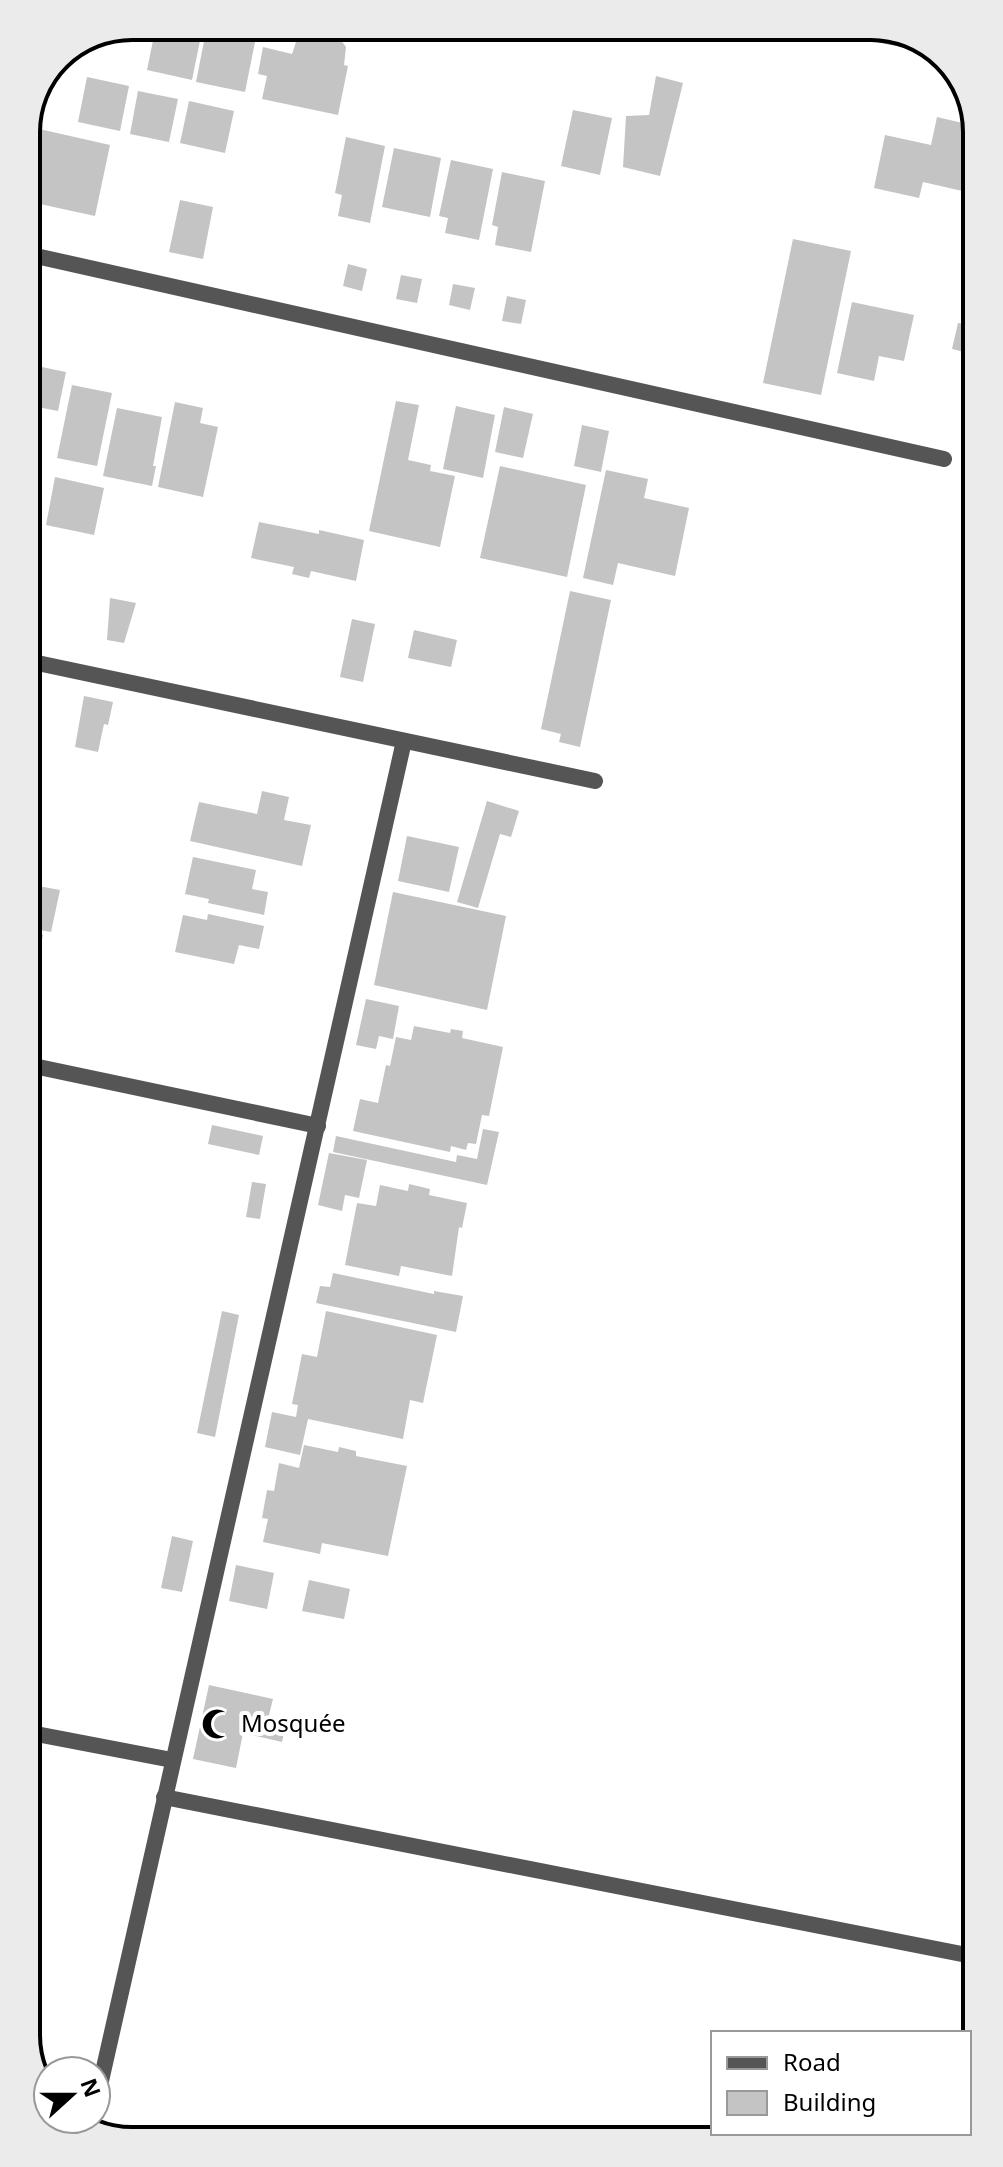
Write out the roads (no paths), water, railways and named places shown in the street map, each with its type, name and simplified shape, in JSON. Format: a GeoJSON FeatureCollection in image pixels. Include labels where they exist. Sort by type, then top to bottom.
{"type":"FeatureCollection","features":[{"type":"Feature","properties":{"kind":"street"},"geometry":{"type":"LineString","coordinates":[[40,257],[944,459]]}},
{"type":"Feature","properties":{"kind":"street"},"geometry":{"type":"LineString","coordinates":[[40,664],[595,781]]}},
{"type":"Feature","properties":{"kind":"street"},"geometry":{"type":"LineString","coordinates":[[107,2055],[404,741]]}},
{"type":"Feature","properties":{"kind":"street"},"geometry":{"type":"LineString","coordinates":[[40,1067],[318,1126]]}},
{"type":"Feature","properties":{"kind":"street"},"geometry":{"type":"LineString","coordinates":[[40,1735],[172,1760]]}},
{"type":"Feature","properties":{"kind":"street"},"geometry":{"type":"LineString","coordinates":[[164,1797],[963,1954]]}},
{"type":"Feature","properties":{"kind":"place","name":"Mosquée"},"geometry":{"type":"Point","coordinates":[217,1724]}}]}
